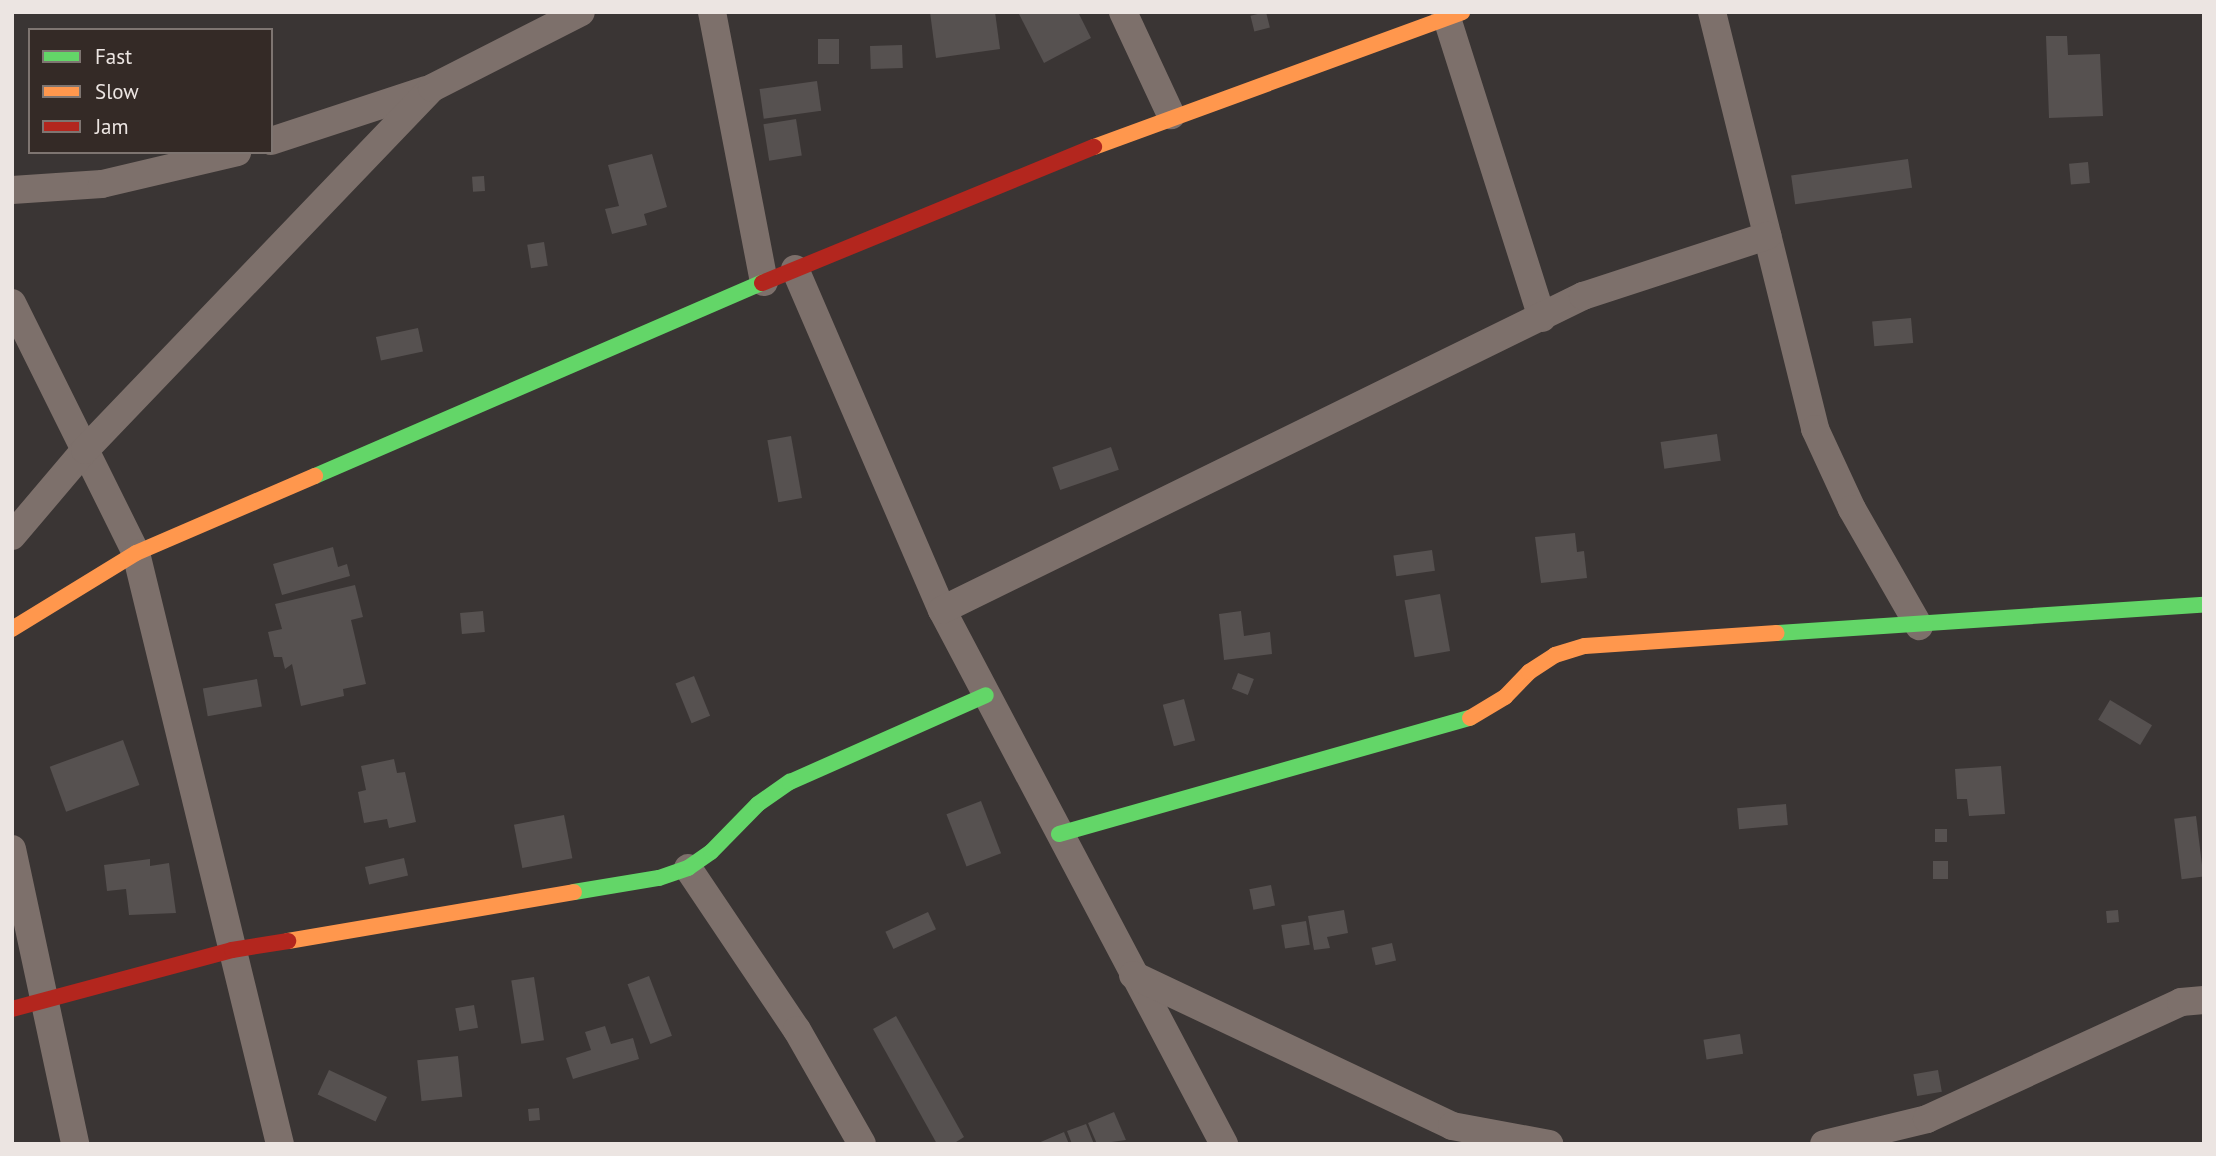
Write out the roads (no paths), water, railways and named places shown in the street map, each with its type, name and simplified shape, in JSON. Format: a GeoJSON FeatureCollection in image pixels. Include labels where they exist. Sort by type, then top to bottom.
{"type":"FeatureCollection","features":[{"type":"Feature","properties":{"kind":"street"},"geometry":{"type":"LineString","coordinates":[[273,140],[432,88],[581,12]]}},
{"type":"Feature","properties":{"kind":"street"},"geometry":{"type":"LineString","coordinates":[[712,12],[764,282]]}},
{"type":"Feature","properties":{"kind":"street"},"geometry":{"type":"LineString","coordinates":[[1124,12],[1171,115]]}},
{"type":"Feature","properties":{"kind":"street"},"geometry":{"type":"LineString","coordinates":[[1712,12],[1815,429],[1852,509],[1919,626]]}},
{"type":"Feature","properties":{"kind":"street"},"geometry":{"type":"LineString","coordinates":[[12,629],[136,553],[764,282],[1171,115],[1451,14],[1542,318]]}},
{"type":"Feature","properties":{"kind":"street"},"geometry":{"type":"LineString","coordinates":[[12,536],[85,450],[432,88]]}},
{"type":"Feature","properties":{"kind":"street"},"geometry":{"type":"LineString","coordinates":[[12,190],[102,184],[229,154]]}},
{"type":"Feature","properties":{"kind":"street"},"geometry":{"type":"LineString","coordinates":[[942,610],[1542,318],[1648,272],[1767,236]]}},
{"type":"Feature","properties":{"kind":"street"},"geometry":{"type":"LineString","coordinates":[[795,269],[942,610],[1133,975],[1215,1141]]}},
{"type":"Feature","properties":{"kind":"street"},"geometry":{"type":"LineString","coordinates":[[12,303],[136,553],[280,1144]]}},
{"type":"Feature","properties":{"kind":"street"},"geometry":{"type":"LineString","coordinates":[[1059,835],[1472,717],[1505,697],[1529,672],[1555,655],[1585,646],[1919,626],[2204,605]]}},
{"type":"Feature","properties":{"kind":"street"},"geometry":{"type":"LineString","coordinates":[[12,1009],[232,950],[659,878],[688,868],[711,852],[758,804],[790,782],[986,695]]}},
{"type":"Feature","properties":{"kind":"street"},"geometry":{"type":"LineString","coordinates":[[12,849],[75,1144]]}},
{"type":"Feature","properties":{"kind":"street"},"geometry":{"type":"LineString","coordinates":[[688,868],[797,1030],[862,1144]]}},
{"type":"Feature","properties":{"kind":"street"},"geometry":{"type":"LineString","coordinates":[[1133,975],[1452,1126],[1549,1144]]}},
{"type":"Feature","properties":{"kind":"street"},"geometry":{"type":"LineString","coordinates":[[1824,1144],[1927,1119],[2180,1002],[2204,1000]]}}]}
